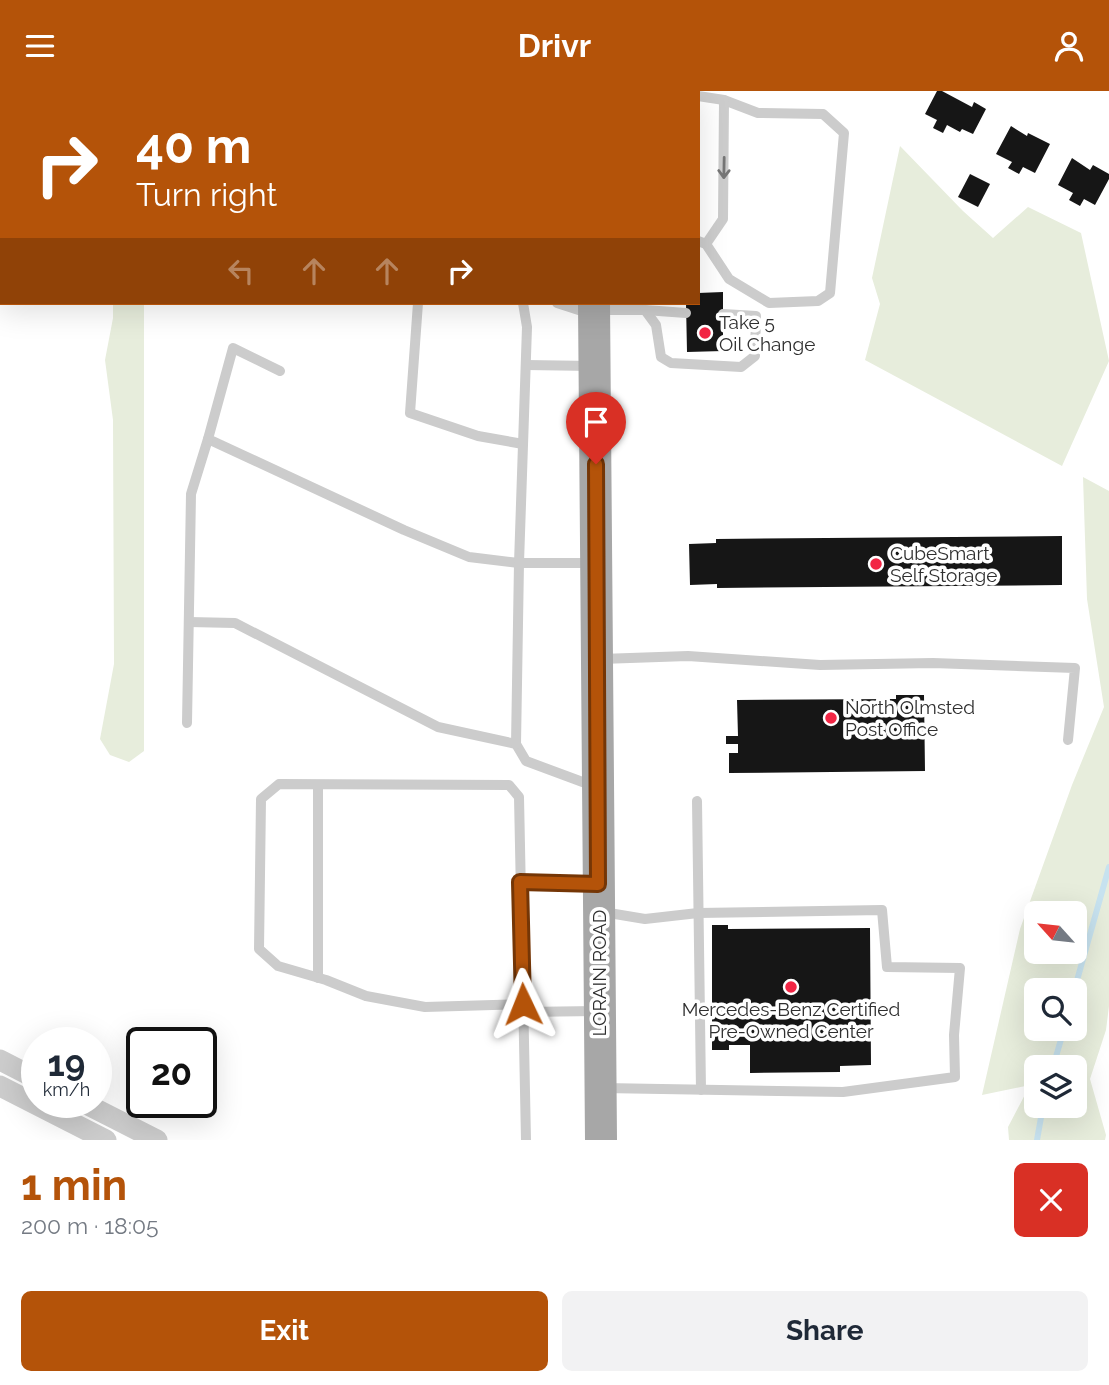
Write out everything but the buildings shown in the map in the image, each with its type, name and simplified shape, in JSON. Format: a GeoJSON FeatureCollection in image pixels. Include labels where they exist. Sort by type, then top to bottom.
{"type":"FeatureCollection","features":[{"type":"Feature","properties":{"kind":"main road","name":"LORAIN ROAD"},"geometry":{"type":"LineString","coordinates":[[594,309],[601,1140]]}},
{"type":"Feature","properties":{"kind":"street"},"geometry":{"type":"LineString","coordinates":[[0,1060],[21,1071]]}},
{"type":"Feature","properties":{"kind":"street"},"geometry":{"type":"LineString","coordinates":[[0,1086],[92,1133]]}},
{"type":"Feature","properties":{"kind":"street"},"geometry":{"type":"LineString","coordinates":[[112,1117],[157,1140]]}},
{"type":"Feature","properties":{"kind":"lane"},"geometry":{"type":"LineString","coordinates":[[700,96],[724,100],[758,113],[823,114],[844,133],[830,293],[818,301],[769,303],[729,279],[702,242],[723,219],[724,100]]}},
{"type":"Feature","properties":{"kind":"lane"},"geometry":{"type":"LineString","coordinates":[[418,305],[410,413],[478,436],[523,445]]}},
{"type":"Feature","properties":{"kind":"lane"},"geometry":{"type":"LineString","coordinates":[[523,305],[527,327],[516,744],[526,761],[598,788]]}},
{"type":"Feature","properties":{"kind":"lane"},"geometry":{"type":"LineString","coordinates":[[569,305],[594,309],[686,313]]}},
{"type":"Feature","properties":{"kind":"lane"},"geometry":{"type":"LineString","coordinates":[[645,310],[656,325],[661,357],[671,363],[741,367],[755,356],[756,316],[723,314]]}},
{"type":"Feature","properties":{"kind":"lane"},"geometry":{"type":"LineString","coordinates":[[187,723],[191,494],[233,348],[280,371]]}},
{"type":"Feature","properties":{"kind":"lane"},"geometry":{"type":"LineString","coordinates":[[526,365],[595,366]]}},
{"type":"Feature","properties":{"kind":"lane"},"geometry":{"type":"LineString","coordinates":[[208,439],[404,530],[469,557],[519,563],[597,563]]}},
{"type":"Feature","properties":{"kind":"lane"},"geometry":{"type":"LineString","coordinates":[[189,621],[235,623],[438,727],[516,744]]}},
{"type":"Feature","properties":{"kind":"lane"},"geometry":{"type":"LineString","coordinates":[[598,659],[688,656],[820,665],[944,663],[1075,668],[1068,740]]}},
{"type":"Feature","properties":{"kind":"lane"},"geometry":{"type":"LineString","coordinates":[[526,1140],[523,1008],[520,882],[519,797],[509,785],[279,785],[261,799],[259,949],[278,966],[366,996],[425,1007],[523,1008],[598,1011]]}},
{"type":"Feature","properties":{"kind":"lane"},"geometry":{"type":"LineString","coordinates":[[317,978],[318,785]]}},
{"type":"Feature","properties":{"kind":"lane"},"geometry":{"type":"LineString","coordinates":[[697,801],[701,1090]]}},
{"type":"Feature","properties":{"kind":"lane"},"geometry":{"type":"LineString","coordinates":[[520,882],[599,898],[645,919],[698,913],[883,910],[887,967],[960,968],[954,1035],[955,1077],[843,1093],[600,1088]]}},
{"type":"Feature","properties":{"kind":"green space"},"geometry":{"type":"Polygon","coordinates":[[[900,146],[993,238],[1028,207],[1081,233],[1109,361],[1062,466],[865,360],[880,304],[872,278],[900,146]]]}},
{"type":"Feature","properties":{"kind":"green space"},"geometry":{"type":"Polygon","coordinates":[[[113,305],[144,305],[144,751],[129,762],[110,755],[100,739],[114,664],[113,420],[105,360],[113,305]]]}},
{"type":"Feature","properties":{"kind":"green space"},"geometry":{"type":"Polygon","coordinates":[[[1083,477],[1109,491],[1109,1006],[1106,1030],[1090,1079],[1106,1135],[1105,1140],[1009,1140],[1008,1127],[1024,1096],[1024,1118],[1087,1118],[1087,1055],[1024,1055],[1024,1086],[982,1095],[1024,918],[1024,964],[1087,964],[1087,901],[1030,901],[1072,785],[1104,707],[1087,599],[1083,477]]]}},
{"type":"Feature","properties":{"kind":"waterway"},"geometry":{"type":"LineString","coordinates":[[1078,978],[1109,867]]}},
{"type":"Feature","properties":{"kind":"waterway"},"geometry":{"type":"LineString","coordinates":[[1056,1055],[1061,1041]]}},
{"type":"Feature","properties":{"kind":"waterway"},"geometry":{"type":"LineString","coordinates":[[1037,1140],[1041,1118]]}},
{"type":"Feature","properties":{"kind":"place","name":"Take 5 Oil Change"},"geometry":{"type":"Point","coordinates":[705,333]}},
{"type":"Feature","properties":{"kind":"place","name":"CubeSmart Self Storage"},"geometry":{"type":"Point","coordinates":[876,564]}},
{"type":"Feature","properties":{"kind":"place","name":"North Olmsted Post Office"},"geometry":{"type":"Point","coordinates":[831,718]}},
{"type":"Feature","properties":{"kind":"place","name":"Mercedes-Benz Certified Pre-Owned Center"},"geometry":{"type":"Point","coordinates":[791,987]}},
{"type":"Feature","properties":{"kind":"route"},"geometry":{"type":"LineString","coordinates":[[523,1004],[520,882],[598,884],[596,464]]}}]}
